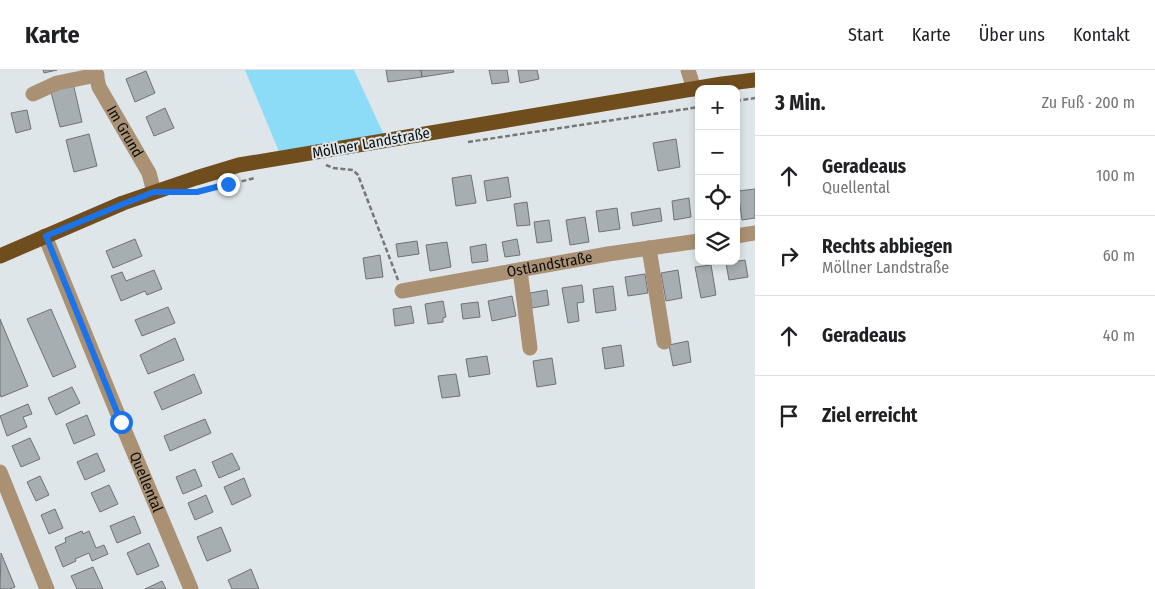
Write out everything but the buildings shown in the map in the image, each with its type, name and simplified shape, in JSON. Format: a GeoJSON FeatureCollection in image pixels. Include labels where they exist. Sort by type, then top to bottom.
{"type":"FeatureCollection","features":[{"type":"Feature","properties":{"kind":"main road","name":"Möllner Landstraße"},"geometry":{"type":"LineString","coordinates":[[0,256],[154,192],[239,165],[755,80]]}},
{"type":"Feature","properties":{"kind":"street"},"geometry":{"type":"LineString","coordinates":[[688,70],[694,89]]}},
{"type":"Feature","properties":{"kind":"street"},"geometry":{"type":"LineString","coordinates":[[33,94],[57,83],[96,72]]}},
{"type":"Feature","properties":{"kind":"street","name":"Im Grund"},"geometry":{"type":"LineString","coordinates":[[96,72],[99,87],[149,173],[154,192]]}},
{"type":"Feature","properties":{"kind":"street"},"geometry":{"type":"LineString","coordinates":[[740,235],[755,233]]}},
{"type":"Feature","properties":{"kind":"street","name":"Quellental"},"geometry":{"type":"LineString","coordinates":[[46,236],[121,422],[192,589]]}},
{"type":"Feature","properties":{"kind":"street","name":"Ostlandstraße"},"geometry":{"type":"LineString","coordinates":[[402,291],[695,242]]}},
{"type":"Feature","properties":{"kind":"street"},"geometry":{"type":"LineString","coordinates":[[649,248],[664,342]]}},
{"type":"Feature","properties":{"kind":"street"},"geometry":{"type":"LineString","coordinates":[[520,270],[530,348]]}},
{"type":"Feature","properties":{"kind":"street"},"geometry":{"type":"LineString","coordinates":[[0,472],[47,589]]}},
{"type":"Feature","properties":{"kind":"path"},"geometry":{"type":"LineString","coordinates":[[740,100],[755,98]]}},
{"type":"Feature","properties":{"kind":"path"},"geometry":{"type":"LineString","coordinates":[[459,144],[695,107]]}},
{"type":"Feature","properties":{"kind":"path"},"geometry":{"type":"LineString","coordinates":[[335,164],[326,165],[333,168],[353,170],[358,175],[402,291]]}},
{"type":"Feature","properties":{"kind":"path"},"geometry":{"type":"LineString","coordinates":[[220,186],[263,176]]}},
{"type":"Feature","properties":{"kind":"shaded area"},"geometry":{"type":"Polygon","coordinates":[[[245,70],[354,70],[384,135],[280,154],[245,70]]]}},
{"type":"Feature","properties":{"kind":"route"},"geometry":{"type":"LineString","coordinates":[[121,422],[46,236],[154,192],[197,192],[228,184]]}}]}
